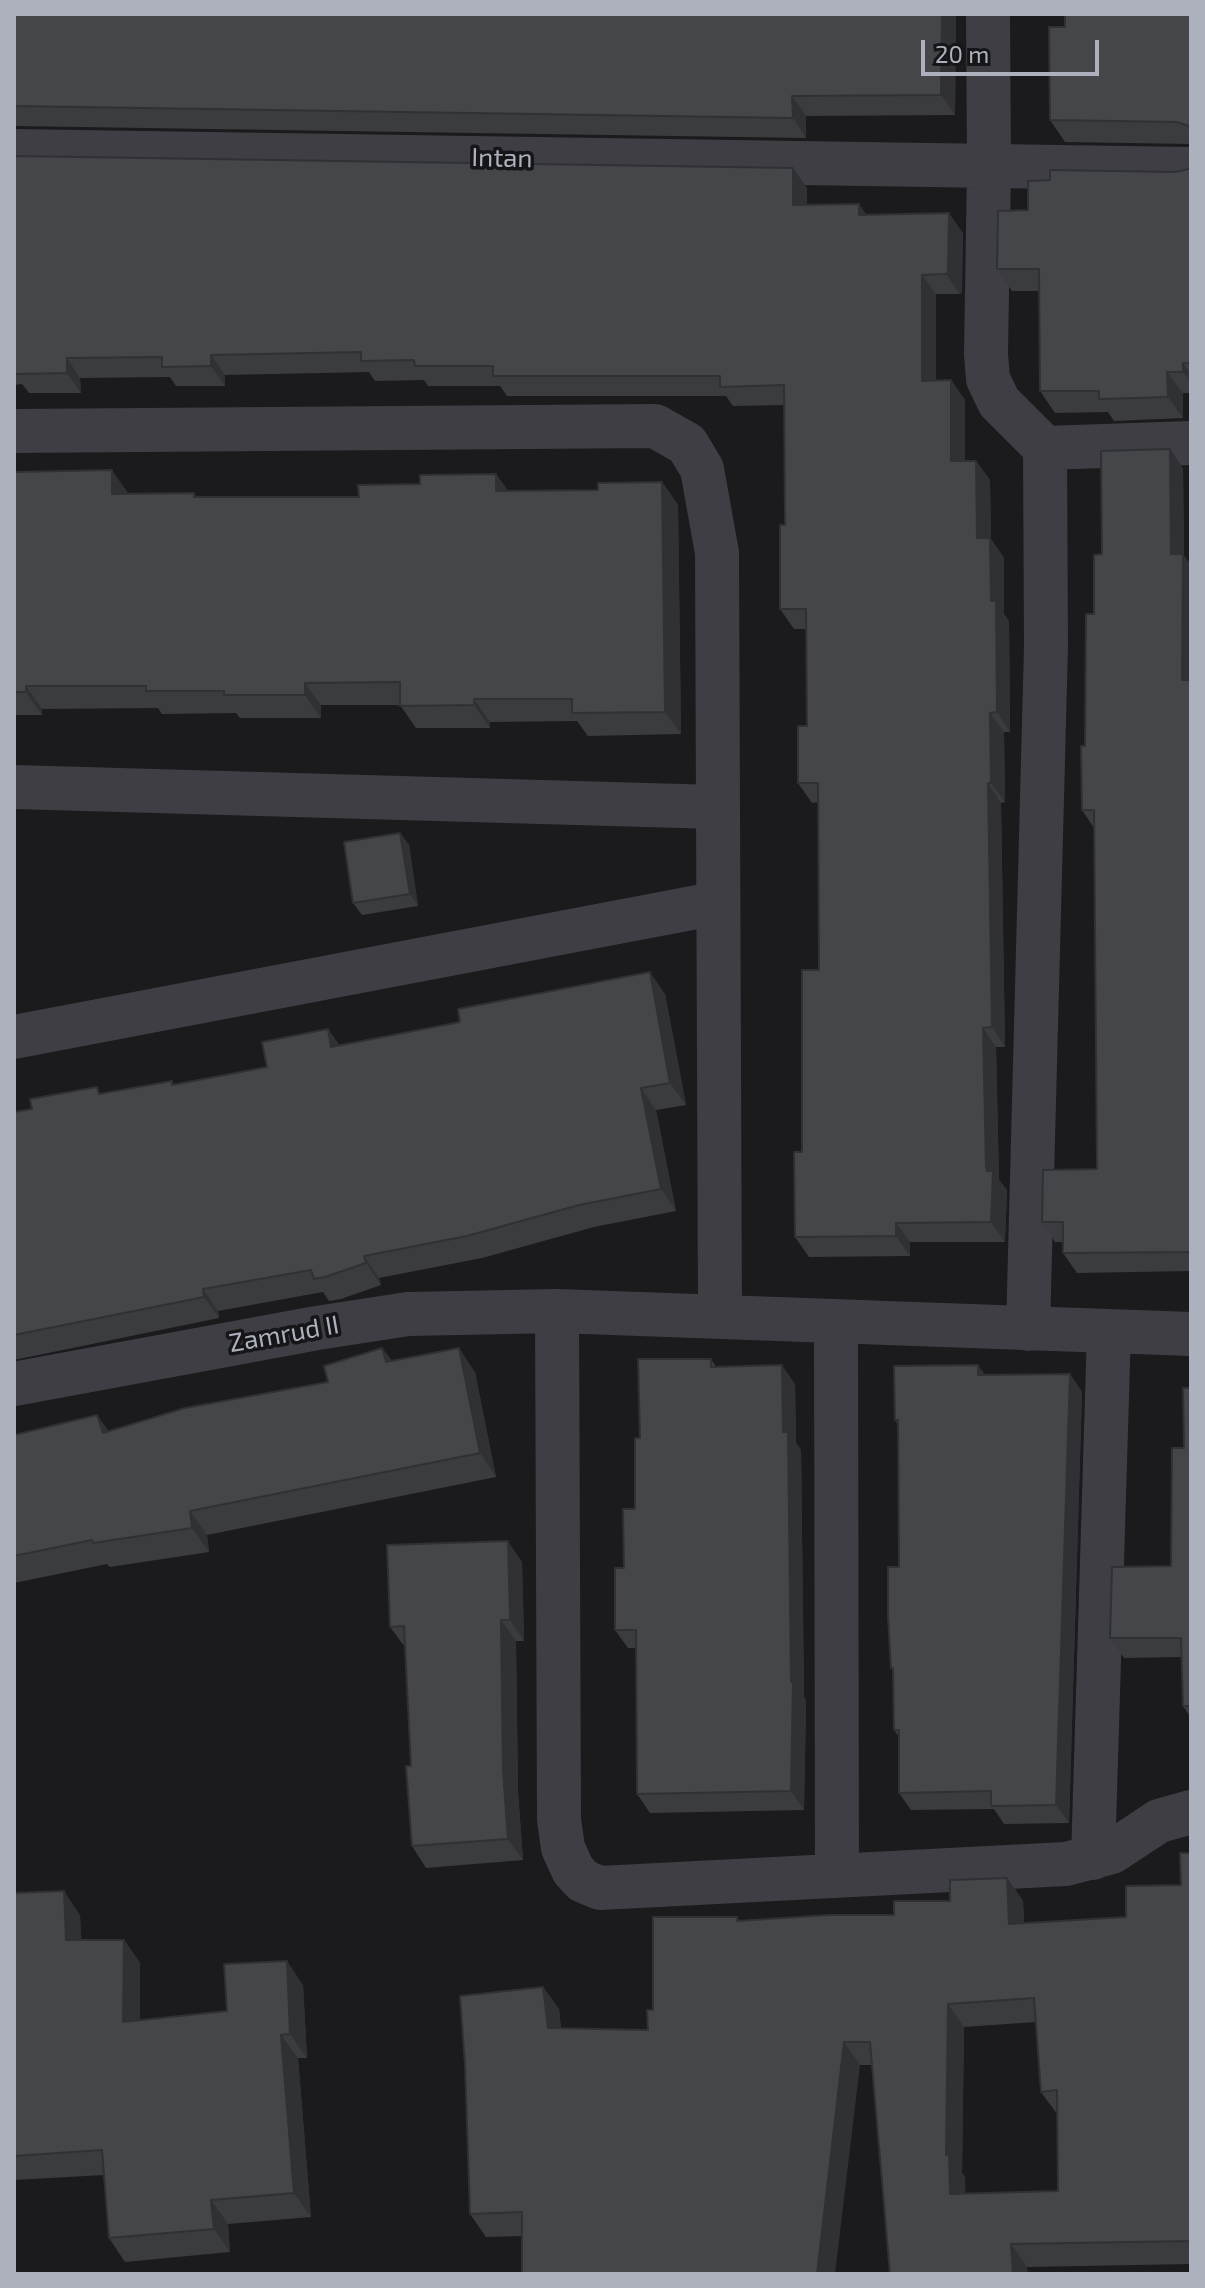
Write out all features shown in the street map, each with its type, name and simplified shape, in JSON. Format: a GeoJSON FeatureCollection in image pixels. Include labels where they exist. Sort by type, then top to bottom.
{"type":"FeatureCollection","features":[{"type":"Feature","properties":{"kind":"street"},"geometry":{"type":"LineString","coordinates":[[988,14],[988,379],[999,402],[1045,448],[1046,646],[1028,1329]]}},
{"type":"Feature","properties":{"kind":"street","name":"Intan"},"geometry":{"type":"LineString","coordinates":[[14,151],[1191,169]]}},
{"type":"Feature","properties":{"kind":"street"},"geometry":{"type":"LineString","coordinates":[[14,431],[655,426],[687,444],[702,469],[717,553],[720,1316]]}},
{"type":"Feature","properties":{"kind":"street"},"geometry":{"type":"LineString","coordinates":[[1045,448],[1191,443]]}},
{"type":"Feature","properties":{"kind":"street"},"geometry":{"type":"LineString","coordinates":[[14,787],[717,807]]}},
{"type":"Feature","properties":{"kind":"street"},"geometry":{"type":"LineString","coordinates":[[14,1037],[718,903]]}},
{"type":"Feature","properties":{"kind":"street"},"geometry":{"type":"LineString","coordinates":[[557,1311],[559,1819],[563,1848],[573,1870],[583,1881],[600,1888],[1066,1864],[1112,1852],[1159,1821],[1191,1812]]}},
{"type":"Feature","properties":{"kind":"street","name":"Zamrud II"},"geometry":{"type":"LineString","coordinates":[[14,1384],[302,1330],[408,1314],[557,1311],[1191,1334]]}},
{"type":"Feature","properties":{"kind":"street"},"geometry":{"type":"LineString","coordinates":[[836,1321],[837,1876]]}},
{"type":"Feature","properties":{"kind":"street"},"geometry":{"type":"LineString","coordinates":[[1093,1858],[1109,1331]]}},
{"type":"Feature","properties":{"kind":"building"},"geometry":{"type":"Polygon","coordinates":[[[14,14],[942,14],[941,95],[792,96],[793,118],[14,106],[14,14]]]}},
{"type":"Feature","properties":{"kind":"building"},"geometry":{"type":"Polygon","coordinates":[[[1065,14],[1191,14],[1191,128],[1177,122],[1050,120],[1049,27],[1065,27],[1065,14]]]}},
{"type":"Feature","properties":{"kind":"building"},"geometry":{"type":"Polygon","coordinates":[[[14,156],[793,168],[793,205],[859,204],[859,215],[949,213],[948,271],[946,274],[922,275],[922,381],[951,380],[951,461],[976,461],[977,538],[990,538],[991,601],[996,601],[997,712],[990,713],[991,783],[988,783],[992,1027],[983,1028],[986,1167],[987,1171],[993,1171],[991,1222],[896,1223],[896,1236],[795,1237],[794,1152],[802,1152],[802,970],[819,970],[818,783],[798,783],[798,726],[807,726],[806,609],[780,609],[780,525],[785,525],[784,385],[720,387],[720,376],[493,376],[493,366],[415,366],[414,360],[361,361],[361,352],[211,355],[211,366],[162,367],[162,357],[67,358],[67,373],[15,374],[14,156]]]}},
{"type":"Feature","properties":{"kind":"building"},"geometry":{"type":"Polygon","coordinates":[[[1191,166],[1191,363],[1183,363],[1183,372],[1167,372],[1168,397],[1099,399],[1099,391],[1040,391],[1039,269],[997,269],[998,211],[1028,210],[1028,181],[1050,180],[1050,170],[1175,172],[1191,166]]]}},
{"type":"Feature","properties":{"kind":"building"},"geometry":{"type":"Polygon","coordinates":[[[1170,449],[1171,554],[1183,554],[1182,680],[1191,680],[1191,1252],[1063,1253],[1063,1222],[1042,1222],[1043,1170],[1097,1169],[1094,810],[1082,810],[1081,746],[1085,746],[1086,614],[1094,614],[1094,555],[1102,554],[1101,451],[1170,449]]]}},
{"type":"Feature","properties":{"kind":"building"},"geometry":{"type":"Polygon","coordinates":[[[112,470],[112,494],[194,493],[194,497],[359,497],[358,485],[420,484],[420,475],[496,474],[496,491],[598,490],[598,483],[662,482],[665,712],[572,713],[572,699],[474,699],[474,705],[400,706],[400,682],[305,683],[305,695],[146,691],[146,686],[26,686],[26,692],[14,692],[14,472],[112,470]]]}},
{"type":"Feature","properties":{"kind":"building"},"geometry":{"type":"Polygon","coordinates":[[[400,833],[410,894],[353,903],[344,842],[400,833]]]}},
{"type":"Feature","properties":{"kind":"building"},"geometry":{"type":"Polygon","coordinates":[[[650,972],[670,1083],[641,1088],[661,1189],[579,1205],[467,1236],[364,1256],[366,1263],[325,1277],[314,1279],[311,1270],[203,1289],[204,1297],[14,1335],[14,1112],[32,1109],[30,1099],[97,1087],[99,1094],[172,1081],[172,1085],[267,1067],[262,1042],[328,1029],[331,1047],[460,1022],[458,1009],[650,972]]]}},
{"type":"Feature","properties":{"kind":"building"},"geometry":{"type":"Polygon","coordinates":[[[382,1348],[386,1362],[459,1348],[480,1453],[190,1511],[192,1528],[93,1543],[92,1540],[14,1556],[14,1435],[97,1415],[103,1433],[185,1408],[328,1382],[324,1366],[382,1348]]]}},
{"type":"Feature","properties":{"kind":"building"},"geometry":{"type":"Polygon","coordinates":[[[638,1359],[711,1359],[711,1367],[782,1365],[783,1432],[788,1432],[793,1682],[791,1791],[637,1794],[636,1630],[615,1630],[615,1568],[624,1568],[623,1509],[635,1509],[635,1438],[640,1438],[638,1359]]]}},
{"type":"Feature","properties":{"kind":"building"},"geometry":{"type":"Polygon","coordinates":[[[978,1365],[978,1375],[1070,1374],[1056,1805],[991,1806],[991,1791],[899,1793],[899,1730],[894,1730],[888,1617],[888,1567],[899,1567],[898,1420],[895,1420],[894,1366],[978,1365]]]}},
{"type":"Feature","properties":{"kind":"building"},"geometry":{"type":"Polygon","coordinates":[[[1183,1388],[1191,1388],[1191,1706],[1183,1706],[1181,1638],[1110,1638],[1112,1567],[1171,1566],[1172,1448],[1184,1448],[1183,1388]]]}},
{"type":"Feature","properties":{"kind":"building"},"geometry":{"type":"Polygon","coordinates":[[[508,1541],[510,1620],[501,1620],[503,1771],[508,1839],[412,1846],[406,1766],[411,1766],[404,1626],[390,1627],[387,1545],[508,1541]]]}},
{"type":"Feature","properties":{"kind":"building"},"geometry":{"type":"Polygon","coordinates":[[[1180,1853],[1191,1853],[1191,2241],[1011,2244],[1013,2274],[890,2274],[870,2042],[844,2042],[817,2274],[522,2274],[522,2212],[470,2214],[460,1996],[543,1987],[548,2028],[648,2030],[647,2010],[653,2010],[653,1917],[737,1917],[737,1921],[828,1915],[894,1915],[894,1901],[950,1901],[950,1880],[1007,1878],[1009,1924],[1126,1917],[1126,1886],[1181,1885],[1180,1853]],[[1034,1998],[948,2004],[946,2155],[949,2155],[950,2194],[1058,2191],[1057,2090],[1041,2092],[1034,1998]]]}},
{"type":"Feature","properties":{"kind":"building"},"geometry":{"type":"Polygon","coordinates":[[[64,1891],[66,1940],[124,1940],[123,2022],[227,2011],[224,1964],[287,1961],[290,2034],[281,2035],[294,2193],[211,2200],[214,2229],[109,2238],[102,2150],[14,2156],[14,1893],[64,1891]]]}}]}
